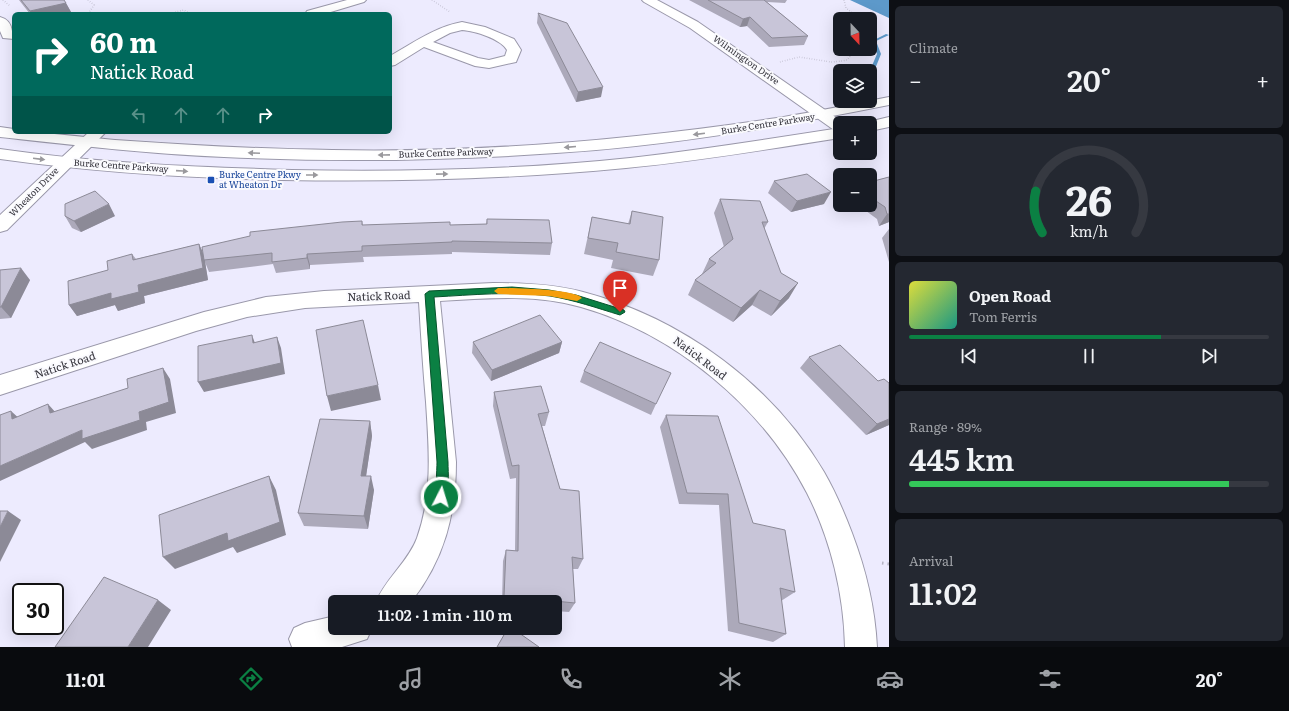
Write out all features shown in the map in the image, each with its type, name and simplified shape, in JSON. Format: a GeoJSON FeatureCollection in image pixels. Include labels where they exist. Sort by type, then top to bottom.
{"type":"FeatureCollection","features":[{"type":"Feature","properties":{"kind":"street"},"geometry":{"type":"LineString","coordinates":[[319,12],[360,0]]}},
{"type":"Feature","properties":{"kind":"street","name":"Wilmington Drive"},"geometry":{"type":"LineString","coordinates":[[648,0],[694,25],[756,66],[833,122]]}},
{"type":"Feature","properties":{"kind":"street"},"geometry":{"type":"LineString","coordinates":[[0,21],[5,25],[8,35],[12,35]]}},
{"type":"Feature","properties":{"kind":"street"},"geometry":{"type":"LineString","coordinates":[[392,61],[449,28],[461,26],[510,42],[514,50],[511,59],[489,64],[475,62],[424,43]]}},
{"type":"Feature","properties":{"kind":"street","name":"Burke Centre Parkway"},"geometry":{"type":"LineString","coordinates":[[37,134],[92,137],[164,149],[262,154],[361,155],[462,153],[561,148],[658,139],[724,131],[823,115],[889,102]]}},
{"type":"Feature","properties":{"kind":"street"},"geometry":{"type":"LineString","coordinates":[[877,125],[889,122]]}},
{"type":"Feature","properties":{"kind":"street","name":"Burke Centre Parkway"},"geometry":{"type":"LineString","coordinates":[[0,132],[12,133]]}},
{"type":"Feature","properties":{"kind":"street","name":"Burke Centre Parkway"},"geometry":{"type":"LineString","coordinates":[[0,154],[64,162],[206,172],[384,176],[480,173],[615,164],[680,157],[833,134]]}},
{"type":"Feature","properties":{"kind":"street","name":"Wheaton Drive"},"geometry":{"type":"LineString","coordinates":[[0,226],[64,162],[92,137]]}},
{"type":"Feature","properties":{"kind":"street","name":"Natick Road"},"geometry":{"type":"LineString","coordinates":[[0,386],[175,329],[249,309],[316,299],[512,290],[549,293],[576,298],[609,308],[643,321],[676,340],[716,368],[760,407],[781,431],[818,486],[843,548],[859,610],[861,647]]}},
{"type":"Feature","properties":{"kind":"street"},"geometry":{"type":"LineString","coordinates":[[397,595],[421,563],[437,518],[443,486],[443,462],[429,294]]}},
{"type":"Feature","properties":{"kind":"street"},"geometry":{"type":"LineString","coordinates":[[304,639],[328,634]]}},
{"type":"Feature","properties":{"kind":"path"},"geometry":{"type":"LineString","coordinates":[[88,0],[94,5],[94,8],[90,12]]}},
{"type":"Feature","properties":{"kind":"path"},"geometry":{"type":"LineString","coordinates":[[844,0],[846,8],[851,12]]}},
{"type":"Feature","properties":{"kind":"path"},"geometry":{"type":"LineString","coordinates":[[176,12],[184,10],[187,12]]}},
{"type":"Feature","properties":{"kind":"path"},"geometry":{"type":"LineString","coordinates":[[756,66],[799,57],[831,62],[842,62],[847,60],[850,56]]}},
{"type":"Feature","properties":{"kind":"path"},"geometry":{"type":"LineString","coordinates":[[882,563],[889,564]]}},
{"type":"Feature","properties":{"kind":"water"},"geometry":{"type":"Polygon","coordinates":[[[850,0],[889,0],[889,18],[850,0]]]}},
{"type":"Feature","properties":{"kind":"building"},"geometry":{"type":"Polygon","coordinates":[[[21,0],[64,0],[66,3],[30,11],[21,0]]]}},
{"type":"Feature","properties":{"kind":"building"},"geometry":{"type":"Polygon","coordinates":[[[708,0],[764,0],[808,36],[772,38],[750,17],[743,19],[708,0]]]}},
{"type":"Feature","properties":{"kind":"building"},"geometry":{"type":"Polygon","coordinates":[[[538,13],[567,23],[603,87],[578,92],[538,13]]]}},
{"type":"Feature","properties":{"kind":"building"},"geometry":{"type":"Polygon","coordinates":[[[807,174],[831,192],[797,201],[774,181],[807,174]]]}},
{"type":"Feature","properties":{"kind":"building"},"geometry":{"type":"Polygon","coordinates":[[[889,177],[889,214],[887,214],[885,207],[877,202],[877,180],[889,177]]]}},
{"type":"Feature","properties":{"kind":"building"},"geometry":{"type":"Polygon","coordinates":[[[95,191],[109,204],[74,221],[65,216],[65,204],[95,191]]]}},
{"type":"Feature","properties":{"kind":"building"},"geometry":{"type":"Polygon","coordinates":[[[720,199],[760,201],[768,222],[762,222],[781,273],[798,283],[780,301],[760,290],[741,308],[695,280],[716,263],[709,259],[733,239],[720,199]]]}},
{"type":"Feature","properties":{"kind":"building"},"geometry":{"type":"Polygon","coordinates":[[[632,211],[663,217],[659,260],[616,252],[618,243],[588,238],[592,217],[630,224],[632,211]]]}},
{"type":"Feature","properties":{"kind":"building"},"geometry":{"type":"Polygon","coordinates":[[[487,219],[549,220],[552,243],[452,241],[362,246],[362,251],[307,254],[307,258],[272,262],[272,253],[204,260],[202,247],[250,236],[250,232],[342,222],[362,221],[362,225],[450,222],[450,225],[487,224],[487,219]]]}},
{"type":"Feature","properties":{"kind":"building"},"geometry":{"type":"Polygon","coordinates":[[[199,244],[203,268],[138,285],[139,292],[111,299],[111,293],[69,305],[68,281],[108,270],[107,261],[132,254],[133,260],[199,244]]]}},
{"type":"Feature","properties":{"kind":"building"},"geometry":{"type":"Polygon","coordinates":[[[21,268],[1,307],[0,307],[0,270],[21,268]]]}},
{"type":"Feature","properties":{"kind":"building"},"geometry":{"type":"Polygon","coordinates":[[[540,315],[562,342],[492,370],[473,342],[540,315]]]}},
{"type":"Feature","properties":{"kind":"building"},"geometry":{"type":"Polygon","coordinates":[[[363,320],[378,385],[327,396],[316,330],[363,320]]]}},
{"type":"Feature","properties":{"kind":"building"},"geometry":{"type":"Polygon","coordinates":[[[252,335],[253,343],[277,337],[281,363],[198,382],[198,346],[252,335]]]}},
{"type":"Feature","properties":{"kind":"building"},"geometry":{"type":"Polygon","coordinates":[[[600,342],[671,373],[656,404],[584,371],[600,342]]]}},
{"type":"Feature","properties":{"kind":"building"},"geometry":{"type":"Polygon","coordinates":[[[840,345],[878,381],[884,379],[889,383],[889,419],[877,424],[809,357],[840,345]]]}},
{"type":"Feature","properties":{"kind":"building"},"geometry":{"type":"Polygon","coordinates":[[[163,368],[169,402],[139,412],[140,420],[82,439],[82,430],[0,466],[0,415],[11,411],[12,419],[48,404],[50,413],[128,388],[127,379],[163,368]]]}},
{"type":"Feature","properties":{"kind":"building"},"geometry":{"type":"Polygon","coordinates":[[[541,386],[549,412],[538,414],[560,489],[579,491],[583,559],[572,557],[575,603],[562,602],[562,595],[504,595],[506,550],[518,551],[519,465],[512,466],[494,392],[541,386]]]}},
{"type":"Feature","properties":{"kind":"building"},"geometry":{"type":"Polygon","coordinates":[[[666,415],[718,416],[753,523],[785,530],[795,592],[780,588],[786,634],[739,623],[728,494],[687,493],[666,415]]]}},
{"type":"Feature","properties":{"kind":"building"},"geometry":{"type":"Polygon","coordinates":[[[320,419],[370,421],[361,476],[371,476],[364,516],[298,513],[320,419]]]}},
{"type":"Feature","properties":{"kind":"building"},"geometry":{"type":"Polygon","coordinates":[[[269,476],[280,522],[228,541],[227,533],[163,557],[159,515],[269,476]]]}},
{"type":"Feature","properties":{"kind":"building"},"geometry":{"type":"Polygon","coordinates":[[[0,511],[8,511],[0,527],[0,511]]]}},
{"type":"Feature","properties":{"kind":"building"},"geometry":{"type":"Polygon","coordinates":[[[104,577],[158,600],[128,647],[55,647],[104,577]]]}},
{"type":"Feature","properties":{"kind":"building"},"geometry":{"type":"Polygon","coordinates":[[[504,635],[522,635],[539,647],[497,647],[504,635]]]}},
{"type":"Feature","properties":{"kind":"waterway"},"geometry":{"type":"LineString","coordinates":[[875,64],[879,54],[874,41],[887,35]]}},
{"type":"Feature","properties":{"kind":"slow traffic"},"geometry":{"type":"LineString","coordinates":[[498,291],[512,290],[549,293],[577,298]]}},
{"type":"Feature","properties":{"kind":"place","name":"Burke Centre Pkwy at Wheaton Dr"},"geometry":{"type":"Point","coordinates":[211,180]}},
{"type":"Feature","properties":{"kind":"route"},"geometry":{"type":"LineString","coordinates":[[441,497],[443,486],[443,462],[429,294],[512,290],[549,293],[576,298],[620,312]]}}]}
